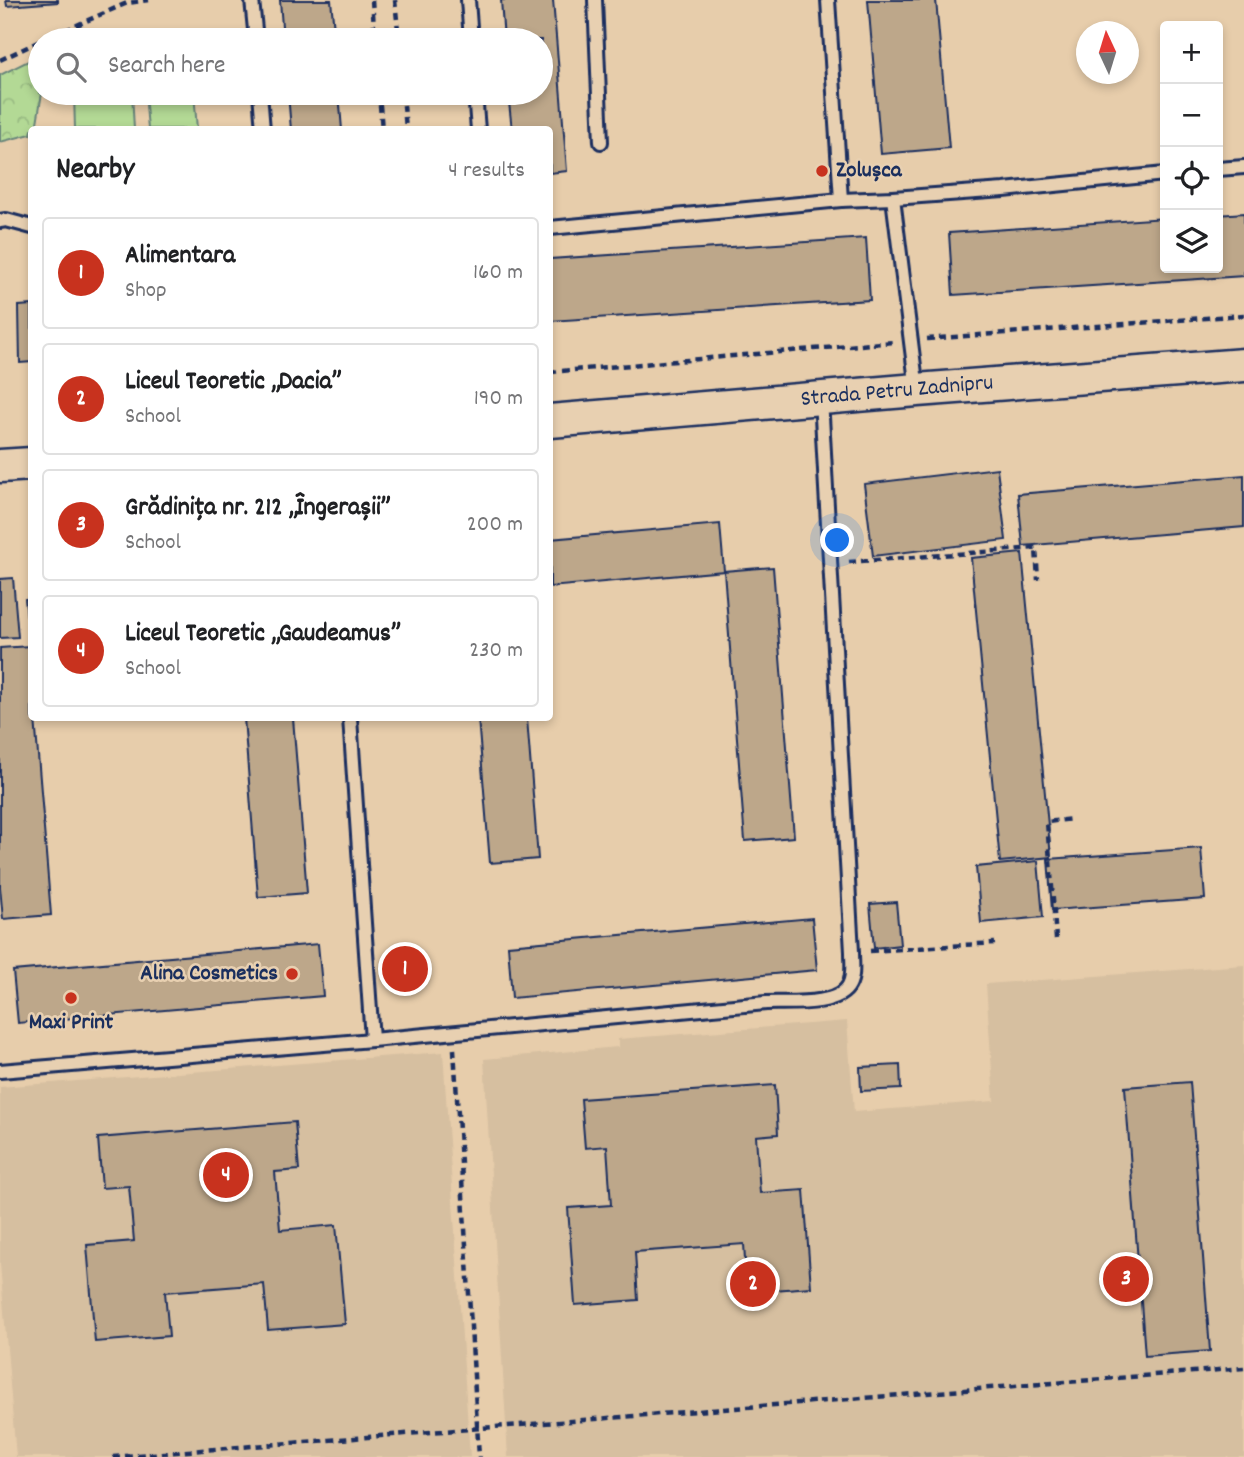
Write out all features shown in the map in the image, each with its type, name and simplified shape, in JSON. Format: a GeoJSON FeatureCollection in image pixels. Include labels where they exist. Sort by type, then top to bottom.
{"type":"FeatureCollection","features":[{"type":"Feature","properties":{"kind":"street","name":"Strada Petru Zadnipru"},"geometry":{"type":"LineString","coordinates":[[553,421],[1244,365]]}},
{"type":"Feature","properties":{"kind":"street"},"geometry":{"type":"LineString","coordinates":[[0,466],[28,464]]}},
{"type":"Feature","properties":{"kind":"lane"},"geometry":{"type":"LineString","coordinates":[[253,0],[255,28]]}},
{"type":"Feature","properties":{"kind":"lane"},"geometry":{"type":"LineString","coordinates":[[468,0],[470,28]]}},
{"type":"Feature","properties":{"kind":"lane"},"geometry":{"type":"LineString","coordinates":[[595,0],[601,142]]}},
{"type":"Feature","properties":{"kind":"lane"},"geometry":{"type":"LineString","coordinates":[[828,0],[841,200]]}},
{"type":"Feature","properties":{"kind":"lane"},"geometry":{"type":"LineString","coordinates":[[261,105],[263,126]]}},
{"type":"Feature","properties":{"kind":"lane"},"geometry":{"type":"LineString","coordinates":[[476,105],[478,126]]}},
{"type":"Feature","properties":{"kind":"lane"},"geometry":{"type":"LineString","coordinates":[[1223,169],[1244,167]]}},
{"type":"Feature","properties":{"kind":"lane"},"geometry":{"type":"LineString","coordinates":[[553,228],[841,200],[893,198],[1160,174]]}},
{"type":"Feature","properties":{"kind":"lane"},"geometry":{"type":"LineString","coordinates":[[893,198],[917,390]]}},
{"type":"Feature","properties":{"kind":"lane"},"geometry":{"type":"LineString","coordinates":[[0,221],[28,226]]}},
{"type":"Feature","properties":{"kind":"lane"},"geometry":{"type":"LineString","coordinates":[[0,1071],[766,1003],[805,1002],[834,998],[844,993],[852,978],[852,952],[821,398]]}},
{"type":"Feature","properties":{"kind":"lane"},"geometry":{"type":"LineString","coordinates":[[350,721],[372,1040]]}},
{"type":"Feature","properties":{"kind":"path"},"geometry":{"type":"LineString","coordinates":[[71,28],[127,3],[149,0]]}},
{"type":"Feature","properties":{"kind":"path"},"geometry":{"type":"LineString","coordinates":[[372,0],[374,28]]}},
{"type":"Feature","properties":{"kind":"path"},"geometry":{"type":"LineString","coordinates":[[396,0],[398,28]]}},
{"type":"Feature","properties":{"kind":"path"},"geometry":{"type":"LineString","coordinates":[[0,60],[28,47]]}},
{"type":"Feature","properties":{"kind":"path"},"geometry":{"type":"LineString","coordinates":[[380,105],[382,126]]}},
{"type":"Feature","properties":{"kind":"path"},"geometry":{"type":"LineString","coordinates":[[404,105],[406,126]]}},
{"type":"Feature","properties":{"kind":"path"},"geometry":{"type":"LineString","coordinates":[[830,564],[1035,548],[1038,580]]}},
{"type":"Feature","properties":{"kind":"path"},"geometry":{"type":"LineString","coordinates":[[1056,939],[1047,822],[1072,819]]}},
{"type":"Feature","properties":{"kind":"path"},"geometry":{"type":"LineString","coordinates":[[852,952],[995,943]]}},
{"type":"Feature","properties":{"kind":"path"},"geometry":{"type":"LineString","coordinates":[[453,1032],[479,1457]]}},
{"type":"Feature","properties":{"kind":"path"},"geometry":{"type":"LineString","coordinates":[[113,1457],[1244,1368]]}},
{"type":"Feature","properties":{"kind":"shaded area"},"geometry":{"type":"Polygon","coordinates":[[[1244,965],[1244,1457],[508,1457],[484,1059],[618,1047],[618,1039],[847,1021],[854,1112],[994,1101],[986,984],[1244,965]]]}},
{"type":"Feature","properties":{"kind":"shaded area"},"geometry":{"type":"Polygon","coordinates":[[[443,1052],[470,1457],[16,1457],[0,1264],[0,1087],[443,1052]]]}},
{"type":"Feature","properties":{"kind":"green space"},"geometry":{"type":"Polygon","coordinates":[[[28,61],[28,105],[40,105],[36,126],[28,126],[28,135],[0,142],[0,75],[28,61]]]}},
{"type":"Feature","properties":{"kind":"green space"},"geometry":{"type":"Polygon","coordinates":[[[74,105],[133,105],[134,126],[75,126],[74,105]]]}},
{"type":"Feature","properties":{"kind":"green space"},"geometry":{"type":"Polygon","coordinates":[[[146,105],[195,105],[197,126],[148,126],[146,105]]]}},
{"type":"Feature","properties":{"kind":"building"},"geometry":{"type":"Polygon","coordinates":[[[6,0],[58,0],[58,2],[7,6],[6,0]]]}},
{"type":"Feature","properties":{"kind":"building"},"geometry":{"type":"Polygon","coordinates":[[[280,0],[331,0],[334,28],[282,28],[280,0]]]}},
{"type":"Feature","properties":{"kind":"building"},"geometry":{"type":"Polygon","coordinates":[[[501,0],[553,0],[567,171],[553,173],[553,126],[512,126],[509,105],[553,105],[553,28],[503,28],[501,0]]]}},
{"type":"Feature","properties":{"kind":"building"},"geometry":{"type":"Polygon","coordinates":[[[868,0],[936,0],[949,148],[881,154],[868,0]]]}},
{"type":"Feature","properties":{"kind":"building"},"geometry":{"type":"Polygon","coordinates":[[[289,105],[340,105],[342,126],[291,126],[289,105]]]}},
{"type":"Feature","properties":{"kind":"building"},"geometry":{"type":"Polygon","coordinates":[[[1244,213],[1244,276],[953,295],[949,233],[1160,218],[1160,273],[1223,273],[1223,215],[1244,213]]]}},
{"type":"Feature","properties":{"kind":"building"},"geometry":{"type":"Polygon","coordinates":[[[866,238],[870,300],[553,321],[553,259],[866,238]]]}},
{"type":"Feature","properties":{"kind":"building"},"geometry":{"type":"Polygon","coordinates":[[[28,305],[28,362],[20,363],[19,306],[28,305]]]}},
{"type":"Feature","properties":{"kind":"building"},"geometry":{"type":"Polygon","coordinates":[[[997,468],[1006,540],[873,556],[864,484],[997,468]]]}},
{"type":"Feature","properties":{"kind":"building"},"geometry":{"type":"Polygon","coordinates":[[[1244,475],[1244,527],[1023,546],[1018,494],[1244,475]]]}},
{"type":"Feature","properties":{"kind":"building"},"geometry":{"type":"Polygon","coordinates":[[[720,524],[724,571],[553,587],[553,539],[720,524]]]}},
{"type":"Feature","properties":{"kind":"building"},"geometry":{"type":"Polygon","coordinates":[[[1022,553],[1051,857],[1000,862],[971,558],[1022,553]]]}},
{"type":"Feature","properties":{"kind":"building"},"geometry":{"type":"Polygon","coordinates":[[[773,567],[794,837],[745,841],[724,571],[773,567]]]}},
{"type":"Feature","properties":{"kind":"building"},"geometry":{"type":"Polygon","coordinates":[[[13,578],[18,637],[0,638],[0,579],[13,578]]]}},
{"type":"Feature","properties":{"kind":"building"},"geometry":{"type":"Polygon","coordinates":[[[25,599],[28,599],[28,627],[25,599]]]}},
{"type":"Feature","properties":{"kind":"building"},"geometry":{"type":"Polygon","coordinates":[[[28,646],[28,721],[35,721],[51,915],[3,919],[0,887],[0,648],[28,646]]]}},
{"type":"Feature","properties":{"kind":"building"},"geometry":{"type":"Polygon","coordinates":[[[244,721],[293,721],[307,893],[258,897],[244,721]]]}},
{"type":"Feature","properties":{"kind":"building"},"geometry":{"type":"Polygon","coordinates":[[[478,721],[527,721],[538,859],[490,863],[478,721]]]}},
{"type":"Feature","properties":{"kind":"building"},"geometry":{"type":"Polygon","coordinates":[[[1201,848],[1205,899],[1052,910],[1048,859],[1201,848]]]}},
{"type":"Feature","properties":{"kind":"building"},"geometry":{"type":"Polygon","coordinates":[[[1038,861],[1043,917],[981,923],[976,867],[1038,861]]]}},
{"type":"Feature","properties":{"kind":"building"},"geometry":{"type":"Polygon","coordinates":[[[896,902],[900,945],[874,948],[870,904],[896,902]]]}},
{"type":"Feature","properties":{"kind":"building"},"geometry":{"type":"Polygon","coordinates":[[[812,918],[817,970],[512,998],[508,945],[812,918]]]}},
{"type":"Feature","properties":{"kind":"building"},"geometry":{"type":"Polygon","coordinates":[[[318,944],[323,996],[18,1023],[13,971],[318,944]]]}},
{"type":"Feature","properties":{"kind":"building"},"geometry":{"type":"Polygon","coordinates":[[[900,1065],[901,1089],[861,1091],[860,1067],[900,1065]]]}},
{"type":"Feature","properties":{"kind":"building"},"geometry":{"type":"Polygon","coordinates":[[[1190,1082],[1210,1351],[1145,1356],[1125,1087],[1190,1082]]]}},
{"type":"Feature","properties":{"kind":"building"},"geometry":{"type":"Polygon","coordinates":[[[775,1085],[778,1134],[756,1136],[760,1193],[804,1190],[811,1287],[747,1292],[744,1244],[635,1252],[638,1300],[575,1305],[568,1208],[611,1205],[607,1146],[585,1148],[581,1099],[775,1085]]]}},
{"type":"Feature","properties":{"kind":"building"},"geometry":{"type":"Polygon","coordinates":[[[295,1122],[299,1170],[275,1172],[280,1230],[336,1225],[345,1324],[268,1330],[264,1284],[165,1292],[169,1336],[95,1342],[87,1245],[134,1241],[129,1186],[102,1188],[98,1138],[295,1122]]]}},
{"type":"Feature","properties":{"kind":"place","name":"Zolușca"},"geometry":{"type":"Point","coordinates":[822,171]}},
{"type":"Feature","properties":{"kind":"place","name":"Alimentara"},"geometry":{"type":"Point","coordinates":[405,969]}},
{"type":"Feature","properties":{"kind":"place","name":"Alina Cosmetics"},"geometry":{"type":"Point","coordinates":[292,974]}},
{"type":"Feature","properties":{"kind":"place","name":"Maxi Print"},"geometry":{"type":"Point","coordinates":[71,998]}},
{"type":"Feature","properties":{"kind":"place","name":"Liceul Teoretic „Gaudeamus”"},"geometry":{"type":"Point","coordinates":[226,1175]}},
{"type":"Feature","properties":{"kind":"place","name":"Grădinița nr. 212 „Îngerașii”"},"geometry":{"type":"Point","coordinates":[1126,1279]}},
{"type":"Feature","properties":{"kind":"place","name":"Liceul Teoretic „Dacia”"},"geometry":{"type":"Point","coordinates":[753,1284]}}]}
